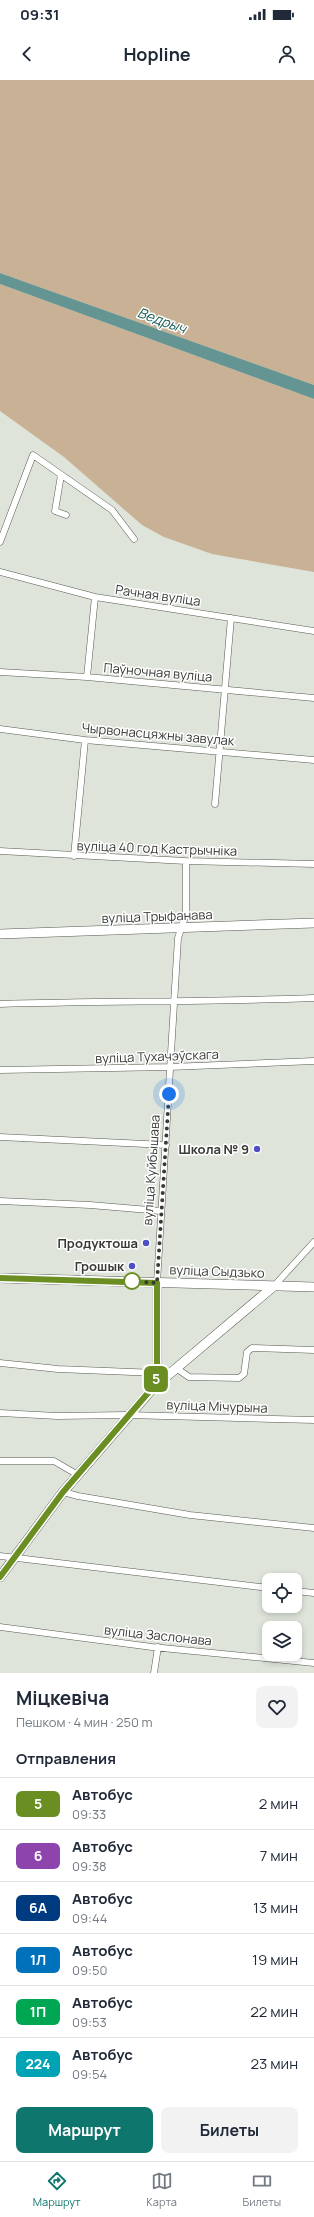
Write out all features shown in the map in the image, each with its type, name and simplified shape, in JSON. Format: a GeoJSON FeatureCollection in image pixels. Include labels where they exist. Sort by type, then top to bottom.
{"type":"FeatureCollection","features":[{"type":"Feature","properties":{"kind":"street"},"geometry":{"type":"LineString","coordinates":[[0,542],[33,455],[112,510],[134,539]]}},
{"type":"Feature","properties":{"kind":"street"},"geometry":{"type":"LineString","coordinates":[[61,475],[55,511],[66,515]]}},
{"type":"Feature","properties":{"kind":"street","name":"Рачная вуліца"},"geometry":{"type":"LineString","coordinates":[[0,572],[95,597],[314,631]]}},
{"type":"Feature","properties":{"kind":"street"},"geometry":{"type":"LineString","coordinates":[[87,677],[95,597]]}},
{"type":"Feature","properties":{"kind":"street"},"geometry":{"type":"LineString","coordinates":[[215,804],[220,751],[223,690],[231,618]]}},
{"type":"Feature","properties":{"kind":"street","name":"Паўночная вуліца"},"geometry":{"type":"LineString","coordinates":[[0,672],[87,677],[314,698]]}},
{"type":"Feature","properties":{"kind":"street","name":"Чырвонасцяжны завулак"},"geometry":{"type":"LineString","coordinates":[[0,729],[85,740],[314,760]]}},
{"type":"Feature","properties":{"kind":"street"},"geometry":{"type":"LineString","coordinates":[[74,856],[85,740]]}},
{"type":"Feature","properties":{"kind":"street","name":"вуліца 40 год Кастрычніка"},"geometry":{"type":"LineString","coordinates":[[0,851],[186,861],[314,864]]}},
{"type":"Feature","properties":{"kind":"street","name":"вуліца Куйбышава"},"geometry":{"type":"LineString","coordinates":[[154,1386],[157,1373],[157,1283],[161,1212],[178,938],[186,914],[186,861]]}},
{"type":"Feature","properties":{"kind":"street","name":"вуліца Трыфанава"},"geometry":{"type":"LineString","coordinates":[[0,934],[314,923]]}},
{"type":"Feature","properties":{"kind":"street"},"geometry":{"type":"LineString","coordinates":[[0,1004],[174,1001],[217,1002],[314,998]]}},
{"type":"Feature","properties":{"kind":"street","name":"вуліца Тухачэўскага"},"geometry":{"type":"LineString","coordinates":[[0,1070],[170,1067],[314,1061]]}},
{"type":"Feature","properties":{"kind":"street"},"geometry":{"type":"LineString","coordinates":[[0,1137],[166,1145]]}},
{"type":"Feature","properties":{"kind":"street"},"geometry":{"type":"LineString","coordinates":[[0,1202],[90,1205],[161,1212]]}},
{"type":"Feature","properties":{"kind":"street"},"geometry":{"type":"LineString","coordinates":[[0,1577],[63,1492],[127,1415],[154,1386],[274,1286],[314,1242]]}},
{"type":"Feature","properties":{"kind":"street","name":"вуліца Сыдзько"},"geometry":{"type":"LineString","coordinates":[[0,1278],[314,1287]]}},
{"type":"Feature","properties":{"kind":"street"},"geometry":{"type":"LineString","coordinates":[[176,1368],[189,1377],[239,1378],[244,1374],[247,1352],[252,1348],[314,1350]]}},
{"type":"Feature","properties":{"kind":"street"},"geometry":{"type":"LineString","coordinates":[[0,1363],[58,1369],[157,1373]]}},
{"type":"Feature","properties":{"kind":"street","name":"вуліца Мічурына"},"geometry":{"type":"LineString","coordinates":[[0,1413],[57,1416],[127,1415],[314,1420]]}},
{"type":"Feature","properties":{"kind":"street"},"geometry":{"type":"LineString","coordinates":[[0,1461],[54,1461],[78,1475]]}},
{"type":"Feature","properties":{"kind":"street"},"geometry":{"type":"LineString","coordinates":[[63,1492],[190,1516],[314,1528]]}},
{"type":"Feature","properties":{"kind":"street"},"geometry":{"type":"LineString","coordinates":[[0,1556],[262,1587]]}},
{"type":"Feature","properties":{"kind":"street"},"geometry":{"type":"LineString","coordinates":[[302,1592],[314,1593]]}},
{"type":"Feature","properties":{"kind":"street","name":"вуліца Заслонава"},"geometry":{"type":"LineString","coordinates":[[0,1627],[158,1647],[314,1663]]}},
{"type":"Feature","properties":{"kind":"street"},"geometry":{"type":"LineString","coordinates":[[154,1673],[158,1647]]}},
{"type":"Feature","properties":{"kind":"shaded area"},"geometry":{"type":"Polygon","coordinates":[[[0,80],[314,80],[314,385],[0,273],[0,80]]]}},
{"type":"Feature","properties":{"kind":"shaded area"},"geometry":{"type":"Polygon","coordinates":[[[0,284],[314,399],[314,572],[212,554],[164,537],[142,525],[64,457],[0,411],[0,284]]]}},
{"type":"Feature","properties":{"kind":"water"},"geometry":{"type":"Polygon","coordinates":[[[0,273],[314,385],[314,399],[0,284],[0,273]]]}},
{"type":"Feature","properties":{"kind":"bus line","name":"5"},"geometry":{"type":"LineString","coordinates":[[0,1278],[132,1281],[157,1283],[157,1373],[154,1386],[127,1415],[63,1492],[0,1577]]}},
{"type":"Feature","properties":{"kind":"place","name":"Школа № 9"},"geometry":{"type":"Point","coordinates":[257,1149]}},
{"type":"Feature","properties":{"kind":"place","name":"Продуктоша"},"geometry":{"type":"Point","coordinates":[146,1243]}},
{"type":"Feature","properties":{"kind":"place","name":"Грошык"},"geometry":{"type":"Point","coordinates":[132,1266]}},
{"type":"Feature","properties":{"kind":"route"},"geometry":{"type":"LineString","coordinates":[[132,1281],[157,1283],[169,1094]]}},
{"type":"Feature","properties":{"kind":"water label","name":"Ведрыч"},"geometry":{"type":"Point","coordinates":[162,320]}}]}
